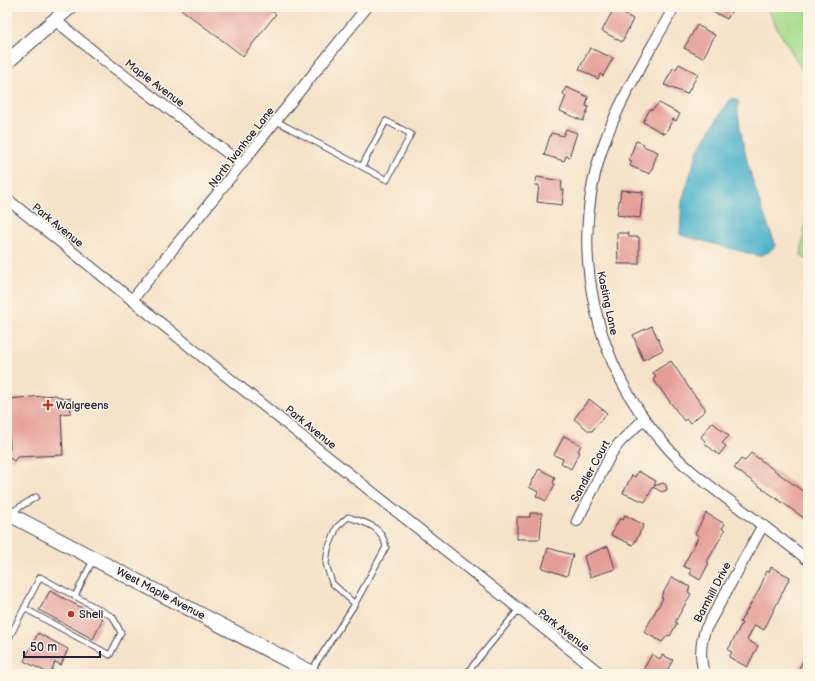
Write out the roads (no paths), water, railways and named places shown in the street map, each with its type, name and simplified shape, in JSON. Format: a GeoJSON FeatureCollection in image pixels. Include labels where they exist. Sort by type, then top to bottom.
{"type":"FeatureCollection","features":[{"type":"Feature","properties":{"kind":"main road"},"geometry":{"type":"LineString","coordinates":[[7,62],[63,12]]}},
{"type":"Feature","properties":{"kind":"main road","name":"West Maple Avenue"},"geometry":{"type":"LineString","coordinates":[[8,513],[312,673]]}},
{"type":"Feature","properties":{"kind":"street","name":"North Ivanhoe Lane"},"geometry":{"type":"LineString","coordinates":[[132,300],[367,7]]}},
{"type":"Feature","properties":{"kind":"street","name":"Kasting Lane"},"geometry":{"type":"LineString","coordinates":[[674,7],[620,107],[603,148],[590,202],[587,243],[590,280],[598,326],[609,357],[622,383],[644,420],[666,447],[691,471],[808,560]]}},
{"type":"Feature","properties":{"kind":"street","name":"Maple Avenue"},"geometry":{"type":"LineString","coordinates":[[63,12],[109,64],[242,164]]}},
{"type":"Feature","properties":{"kind":"street","name":"Park Avenue"},"geometry":{"type":"LineString","coordinates":[[7,198],[132,300],[601,674]]}},
{"type":"Feature","properties":{"kind":"street","name":"Sandler Court"},"geometry":{"type":"LineString","coordinates":[[577,521],[611,454],[620,442],[644,420]]}},
{"type":"Feature","properties":{"kind":"street","name":"Barnhill Drive"},"geometry":{"type":"LineString","coordinates":[[704,674],[700,646],[705,630],[763,525]]}},
{"type":"Feature","properties":{"kind":"lane"},"geometry":{"type":"LineString","coordinates":[[276,121],[387,180],[411,134],[386,121],[362,166]]}},
{"type":"Feature","properties":{"kind":"lane"},"geometry":{"type":"LineString","coordinates":[[8,513],[36,497]]}},
{"type":"Feature","properties":{"kind":"lane"},"geometry":{"type":"LineString","coordinates":[[312,673],[355,604],[386,547],[384,536],[370,524],[348,517],[337,527],[328,549],[326,564],[332,583],[355,604]]}},
{"type":"Feature","properties":{"kind":"lane"},"geometry":{"type":"LineString","coordinates":[[75,596],[94,558]]}},
{"type":"Feature","properties":{"kind":"lane"},"geometry":{"type":"LineString","coordinates":[[7,642],[24,608],[40,577],[113,617],[120,633],[110,655],[24,608]]}},
{"type":"Feature","properties":{"kind":"lane"},"geometry":{"type":"LineString","coordinates":[[466,674],[519,609]]}},
{"type":"Feature","properties":{"kind":"water"},"geometry":{"type":"Polygon","coordinates":[[[733,98],[738,101],[741,135],[745,154],[763,212],[776,245],[769,252],[759,256],[680,235],[682,201],[698,150],[728,101],[733,98]]]}},
{"type":"Feature","properties":{"kind":"place","name":"Walgreens"},"geometry":{"type":"Point","coordinates":[48,405]}},
{"type":"Feature","properties":{"kind":"place","name":"Shell"},"geometry":{"type":"Point","coordinates":[71,614]}}]}
